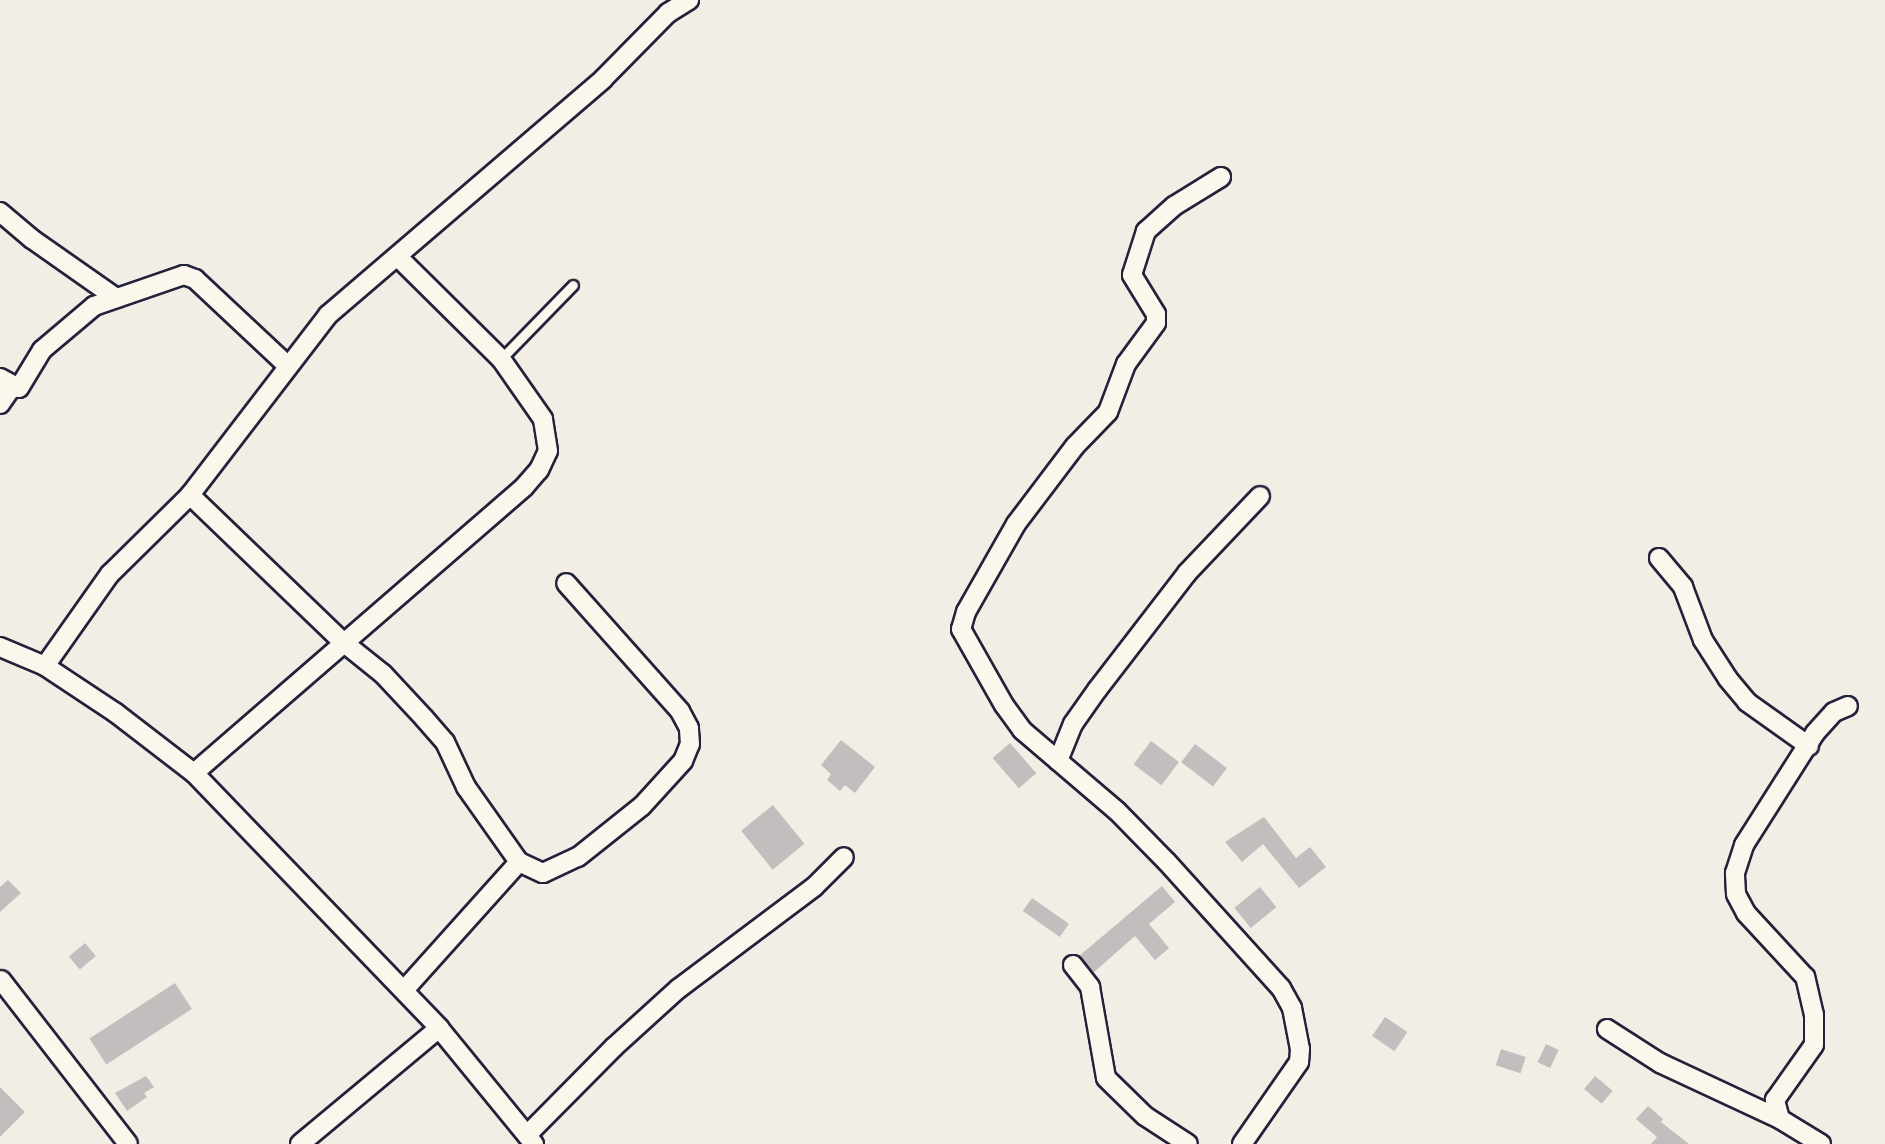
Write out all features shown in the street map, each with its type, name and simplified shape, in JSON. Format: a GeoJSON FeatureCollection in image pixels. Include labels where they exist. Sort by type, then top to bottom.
{"type":"FeatureCollection","features":[{"type":"Feature","properties":{"kind":"street"},"geometry":{"type":"LineString","coordinates":[[45,666],[110,574],[190,495],[287,365],[328,315],[603,79],[668,13],[689,0]]}},
{"type":"Feature","properties":{"kind":"street"},"geometry":{"type":"LineString","coordinates":[[1221,177],[1174,206],[1146,231],[1132,274],[1156,314],[1156,322],[1126,364],[1108,412],[1075,446],[1016,524],[963,621],[961,629],[1004,705],[1022,730],[1117,811],[1167,862],[1281,988],[1292,1008],[1299,1062],[1242,1144]]}},
{"type":"Feature","properties":{"kind":"street"},"geometry":{"type":"LineString","coordinates":[[0,212],[32,240],[116,298]]}},
{"type":"Feature","properties":{"kind":"street"},"geometry":{"type":"LineString","coordinates":[[194,773],[539,470],[548,451],[543,419],[501,359],[398,256]]}},
{"type":"Feature","properties":{"kind":"street"},"geometry":{"type":"LineString","coordinates":[[0,404],[6,382],[19,388],[26,382],[42,350],[54,336],[94,306],[184,275],[195,279],[287,365]]}},
{"type":"Feature","properties":{"kind":"street"},"geometry":{"type":"LineString","coordinates":[[190,495],[343,642],[383,674],[445,742],[466,787],[519,862],[543,873],[578,857],[642,807],[683,761],[690,744],[688,728],[680,711],[566,583]]}},
{"type":"Feature","properties":{"kind":"street"},"geometry":{"type":"LineString","coordinates":[[1058,761],[1074,724],[1187,573],[1260,496]]}},
{"type":"Feature","properties":{"kind":"street"},"geometry":{"type":"LineString","coordinates":[[1659,558],[1683,587],[1703,640],[1728,679],[1748,702],[1809,746]]}},
{"type":"Feature","properties":{"kind":"street"},"geometry":{"type":"LineString","coordinates":[[0,647],[45,666],[116,713],[194,773],[439,1028],[531,1140],[614,1047],[678,989],[814,887],[844,857]]}},
{"type":"Feature","properties":{"kind":"street"},"geometry":{"type":"LineString","coordinates":[[1780,1119],[1775,1100],[1814,1045],[1814,1015],[1805,977],[1746,912],[1736,894],[1735,873],[1744,845],[1809,746],[1815,733],[1834,712],[1848,706]]}},
{"type":"Feature","properties":{"kind":"street"},"geometry":{"type":"LineString","coordinates":[[404,990],[519,862]]}},
{"type":"Feature","properties":{"kind":"street"},"geometry":{"type":"LineString","coordinates":[[1073,965],[1090,987],[1106,1078],[1145,1116],[1188,1144]]}},
{"type":"Feature","properties":{"kind":"street"},"geometry":{"type":"LineString","coordinates":[[2,980],[128,1144]]}},
{"type":"Feature","properties":{"kind":"street"},"geometry":{"type":"LineString","coordinates":[[300,1144],[439,1028]]}},
{"type":"Feature","properties":{"kind":"street"},"geometry":{"type":"LineString","coordinates":[[1607,1029],[1685,1076],[1780,1119],[1821,1144]]}},
{"type":"Feature","properties":{"kind":"lane"},"geometry":{"type":"LineString","coordinates":[[501,359],[573,285]]}},
{"type":"Feature","properties":{"kind":"building"},"geometry":{"type":"Polygon","coordinates":[[[841,740],[875,767],[855,793],[845,785],[840,791],[827,780],[831,774],[821,765],[841,740]]]}},
{"type":"Feature","properties":{"kind":"building"},"geometry":{"type":"Polygon","coordinates":[[[1151,741],[1179,762],[1161,785],[1134,764],[1151,741]]]}},
{"type":"Feature","properties":{"kind":"building"},"geometry":{"type":"Polygon","coordinates":[[[1010,743],[1036,773],[1019,788],[993,758],[1010,743]]]}},
{"type":"Feature","properties":{"kind":"building"},"geometry":{"type":"Polygon","coordinates":[[[1195,744],[1227,768],[1213,786],[1181,762],[1195,744]]]}},
{"type":"Feature","properties":{"kind":"building"},"geometry":{"type":"Polygon","coordinates":[[[773,805],[804,844],[773,870],[741,831],[773,805]]]}},
{"type":"Feature","properties":{"kind":"building"},"geometry":{"type":"Polygon","coordinates":[[[1264,817],[1296,858],[1310,847],[1326,867],[1299,888],[1263,844],[1242,862],[1225,842],[1264,817]]]}},
{"type":"Feature","properties":{"kind":"building"},"geometry":{"type":"Polygon","coordinates":[[[8,880],[21,893],[0,912],[0,887],[8,880]]]}},
{"type":"Feature","properties":{"kind":"building"},"geometry":{"type":"Polygon","coordinates":[[[1162,886],[1175,902],[1149,924],[1169,948],[1155,960],[1135,936],[1093,973],[1079,956],[1162,886]]]}},
{"type":"Feature","properties":{"kind":"building"},"geometry":{"type":"Polygon","coordinates":[[[1260,887],[1276,907],[1251,928],[1234,908],[1260,887]]]}},
{"type":"Feature","properties":{"kind":"building"},"geometry":{"type":"Polygon","coordinates":[[[1032,898],[1069,924],[1060,937],[1023,911],[1032,898]]]}},
{"type":"Feature","properties":{"kind":"building"},"geometry":{"type":"Polygon","coordinates":[[[85,943],[96,956],[80,970],[69,956],[85,943]]]}},
{"type":"Feature","properties":{"kind":"building"},"geometry":{"type":"Polygon","coordinates":[[[175,983],[192,1009],[106,1065],[89,1039],[175,983]]]}},
{"type":"Feature","properties":{"kind":"building"},"geometry":{"type":"Polygon","coordinates":[[[1385,1017],[1407,1032],[1395,1051],[1372,1036],[1385,1017]]]}},
{"type":"Feature","properties":{"kind":"building"},"geometry":{"type":"Polygon","coordinates":[[[1546,1044],[1559,1050],[1550,1068],[1538,1062],[1546,1044]]]}},
{"type":"Feature","properties":{"kind":"building"},"geometry":{"type":"Polygon","coordinates":[[[1501,1049],[1526,1057],[1520,1073],[1496,1065],[1501,1049]]]}},
{"type":"Feature","properties":{"kind":"building"},"geometry":{"type":"Polygon","coordinates":[[[146,1076],[154,1087],[144,1093],[147,1097],[127,1111],[115,1093],[146,1076]]]}},
{"type":"Feature","properties":{"kind":"building"},"geometry":{"type":"Polygon","coordinates":[[[1595,1076],[1613,1091],[1602,1104],[1584,1089],[1595,1076]]]}},
{"type":"Feature","properties":{"kind":"building"},"geometry":{"type":"Polygon","coordinates":[[[0,1087],[25,1112],[0,1137],[0,1087]]]}},
{"type":"Feature","properties":{"kind":"building"},"geometry":{"type":"Polygon","coordinates":[[[1648,1106],[1663,1119],[1661,1122],[1689,1144],[1651,1144],[1657,1137],[1636,1119],[1648,1106]]]}}]}
